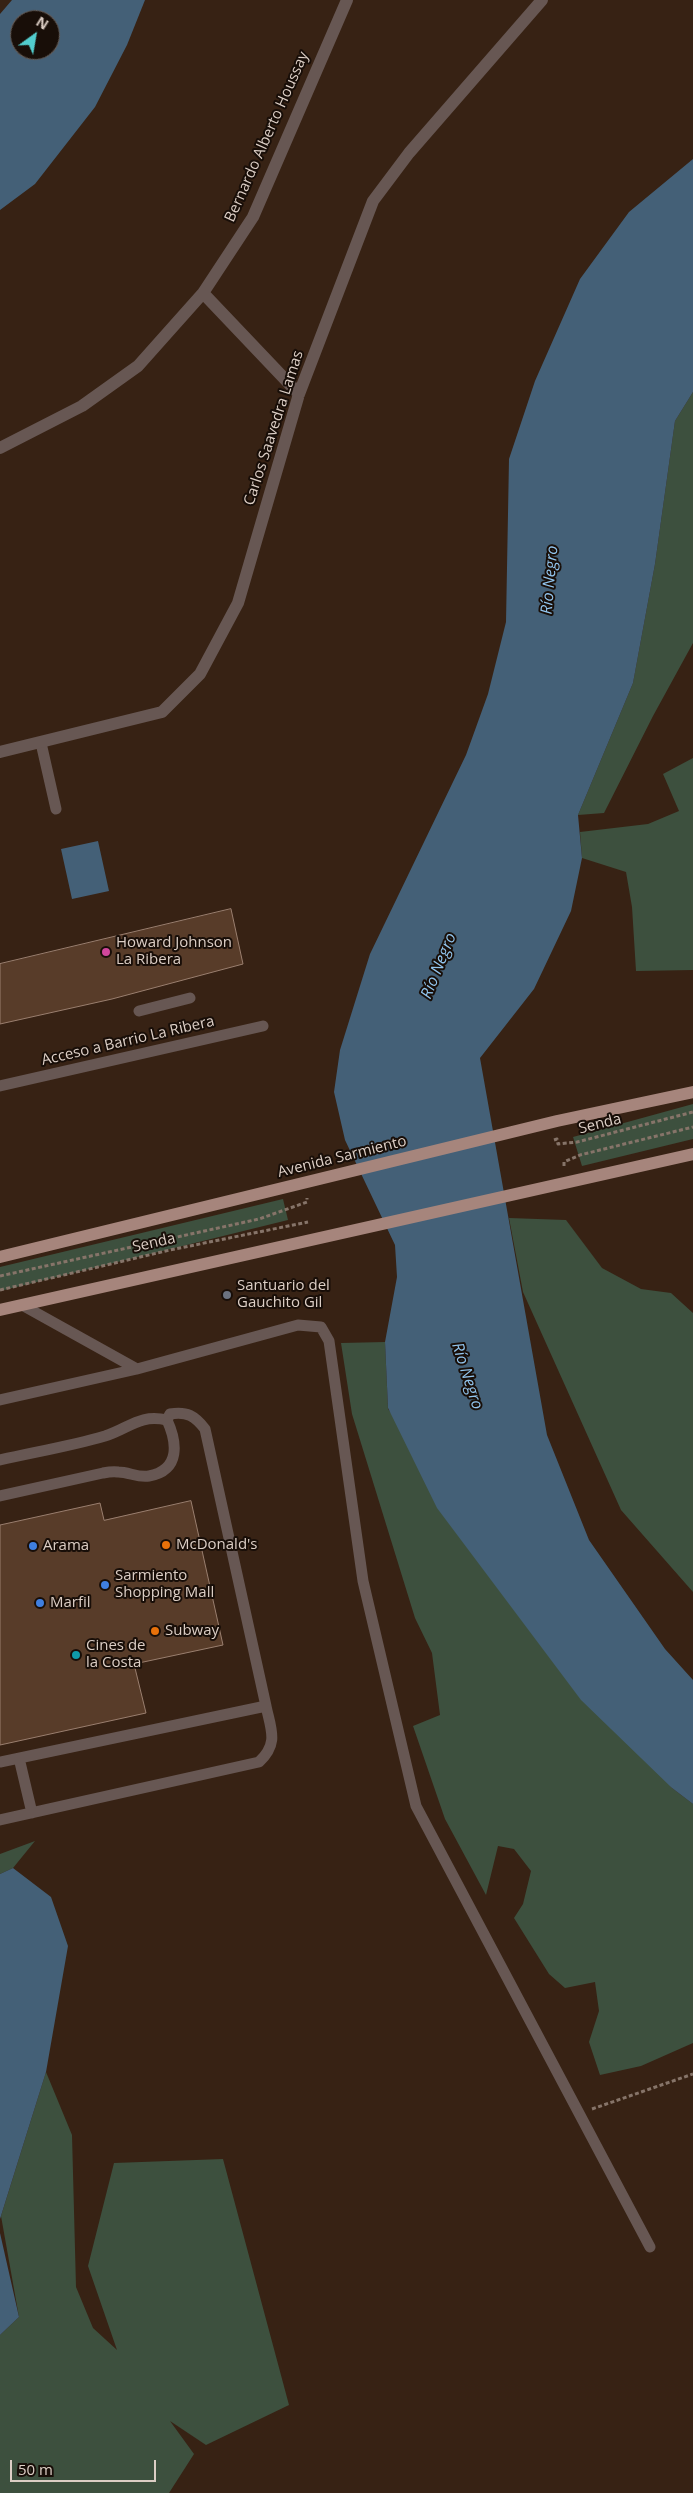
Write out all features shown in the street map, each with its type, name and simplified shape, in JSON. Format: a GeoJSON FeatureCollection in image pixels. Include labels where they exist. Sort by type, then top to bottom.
{"type":"FeatureCollection","features":[{"type":"Feature","properties":{"kind":"main road","name":"Avenida Sarmiento"},"geometry":{"type":"LineString","coordinates":[[0,1257],[557,1121],[693,1092]]}},
{"type":"Feature","properties":{"kind":"main road"},"geometry":{"type":"LineString","coordinates":[[0,1310],[693,1154]]}},
{"type":"Feature","properties":{"kind":"street","name":"Bernardo Alberto Houssay"},"geometry":{"type":"LineString","coordinates":[[0,448],[82,406],[138,366],[203,293],[253,216],[346,0]]}},
{"type":"Feature","properties":{"kind":"street","name":"Carlos Saavedra Lamas"},"geometry":{"type":"LineString","coordinates":[[0,752],[162,712],[200,674],[238,603],[299,394],[373,201],[408,153],[542,0]]}},
{"type":"Feature","properties":{"kind":"street"},"geometry":{"type":"LineString","coordinates":[[203,293],[299,394]]}},
{"type":"Feature","properties":{"kind":"lane"},"geometry":{"type":"LineString","coordinates":[[41,743],[56,810]]}},
{"type":"Feature","properties":{"kind":"lane"},"geometry":{"type":"LineString","coordinates":[[139,1011],[190,998]]}},
{"type":"Feature","properties":{"kind":"lane","name":"Acceso a Barrio La Ribera"},"geometry":{"type":"LineString","coordinates":[[0,1086],[263,1026]]}},
{"type":"Feature","properties":{"kind":"lane"},"geometry":{"type":"LineString","coordinates":[[22,1305],[137,1368]]}},
{"type":"Feature","properties":{"kind":"lane"},"geometry":{"type":"LineString","coordinates":[[0,1400],[137,1368],[298,1325],[321,1327],[329,1341],[363,1581],[416,1806],[650,2247]]}},
{"type":"Feature","properties":{"kind":"lane"},"geometry":{"type":"LineString","coordinates":[[0,1496],[103,1473],[119,1472],[133,1476],[150,1476],[165,1468],[175,1456],[175,1444],[167,1420],[170,1414],[182,1412],[197,1418],[205,1429],[273,1739],[270,1752],[259,1762],[0,1820]]}},
{"type":"Feature","properties":{"kind":"lane"},"geometry":{"type":"LineString","coordinates":[[0,1460],[106,1435],[139,1420],[153,1417],[167,1420]]}},
{"type":"Feature","properties":{"kind":"lane"},"geometry":{"type":"LineString","coordinates":[[0,1762],[266,1706]]}},
{"type":"Feature","properties":{"kind":"lane"},"geometry":{"type":"LineString","coordinates":[[19,1758],[32,1813]]}},
{"type":"Feature","properties":{"kind":"path","name":"Senda"},"geometry":{"type":"LineString","coordinates":[[557,1139],[558,1144],[577,1142],[693,1112]]}},
{"type":"Feature","properties":{"kind":"path"},"geometry":{"type":"LineString","coordinates":[[565,1166],[564,1162],[580,1155],[693,1127]]}},
{"type":"Feature","properties":{"kind":"path","name":"Senda"},"geometry":{"type":"LineString","coordinates":[[0,1276],[259,1219],[306,1202],[306,1198]]}},
{"type":"Feature","properties":{"kind":"path","name":"Senda"},"geometry":{"type":"LineString","coordinates":[[0,1290],[170,1250],[309,1222],[311,1226]]}},
{"type":"Feature","properties":{"kind":"path"},"geometry":{"type":"LineString","coordinates":[[580,2114],[693,2074]]}},
{"type":"Feature","properties":{"kind":"green space"},"geometry":{"type":"Polygon","coordinates":[[[693,392],[693,643],[653,716],[604,813],[578,815],[633,683],[655,564],[675,421],[693,392]]]}},
{"type":"Feature","properties":{"kind":"green space"},"geometry":{"type":"Polygon","coordinates":[[[693,758],[693,970],[636,971],[632,907],[626,872],[582,858],[580,832],[648,824],[679,811],[663,774],[693,758]]]}},
{"type":"Feature","properties":{"kind":"green space"},"geometry":{"type":"Polygon","coordinates":[[[693,1104],[693,1139],[582,1166],[573,1137],[693,1104]]]}},
{"type":"Feature","properties":{"kind":"green space"},"geometry":{"type":"Polygon","coordinates":[[[283,1199],[288,1220],[0,1291],[0,1267],[283,1199]]]}},
{"type":"Feature","properties":{"kind":"green space"},"geometry":{"type":"Polygon","coordinates":[[[509,1218],[566,1220],[602,1268],[641,1289],[671,1293],[693,1313],[693,1592],[621,1510],[523,1292],[509,1218]]]}},
{"type":"Feature","properties":{"kind":"green space"},"geometry":{"type":"Polygon","coordinates":[[[385,1342],[388,1409],[672,1788],[693,1804],[693,2043],[641,2066],[600,2075],[589,2042],[599,2011],[595,1982],[565,1988],[549,1974],[514,1918],[523,1904],[531,1871],[514,1849],[498,1846],[486,1895],[445,1819],[413,1726],[440,1715],[432,1653],[415,1618],[352,1414],[341,1343],[385,1342]]]}},
{"type":"Feature","properties":{"kind":"green space"},"geometry":{"type":"Polygon","coordinates":[[[35,1841],[13,1868],[0,1874],[0,1854],[35,1841]]]}},
{"type":"Feature","properties":{"kind":"green space"},"geometry":{"type":"Polygon","coordinates":[[[46,2072],[72,2135],[76,2287],[93,2328],[117,2350],[88,2266],[114,2163],[223,2159],[289,2405],[206,2445],[170,2421],[194,2454],[169,2493],[0,2493],[0,2335],[19,2317],[1,2216],[46,2072]]]}},
{"type":"Feature","properties":{"kind":"water"},"geometry":{"type":"Polygon","coordinates":[[[12,0],[145,0],[127,45],[95,107],[35,184],[0,210],[0,14],[12,0]]]}},
{"type":"Feature","properties":{"kind":"water","name":"Río Negro"},"geometry":{"type":"Polygon","coordinates":[[[693,159],[693,392],[675,421],[655,564],[633,683],[578,815],[582,858],[571,911],[534,989],[480,1058],[547,1435],[589,1540],[665,1649],[693,1680],[693,1804],[672,1788],[581,1700],[437,1508],[388,1408],[385,1342],[397,1277],[395,1245],[345,1140],[334,1092],[340,1050],[370,954],[466,755],[488,694],[506,622],[509,459],[535,381],[580,279],[629,212],[693,159]]]}},
{"type":"Feature","properties":{"kind":"water"},"geometry":{"type":"Polygon","coordinates":[[[98,841],[109,891],[72,899],[61,849],[98,841]]]}},
{"type":"Feature","properties":{"kind":"water"},"geometry":{"type":"Polygon","coordinates":[[[13,1868],[51,1897],[68,1946],[46,2072],[0,2219],[0,1874],[13,1868]]]}},
{"type":"Feature","properties":{"kind":"water"},"geometry":{"type":"Polygon","coordinates":[[[0,2233],[19,2317],[0,2335],[0,2233]]]}},
{"type":"Feature","properties":{"kind":"building"},"geometry":{"type":"Polygon","coordinates":[[[231,909],[243,964],[112,999],[0,1024],[0,964],[231,909]]]}},
{"type":"Feature","properties":{"kind":"building","name":"Sarmiento Shopping Mall"},"geometry":{"type":"Polygon","coordinates":[[[191,1501],[223,1645],[134,1664],[146,1713],[0,1745],[0,1525],[100,1503],[104,1520],[191,1501]]]}},
{"type":"Feature","properties":{"kind":"place","name":"Howard Johnson La Ribera"},"geometry":{"type":"Point","coordinates":[106,952]}},
{"type":"Feature","properties":{"kind":"place","name":"Santuario del Gauchito Gil"},"geometry":{"type":"Point","coordinates":[227,1295]}},
{"type":"Feature","properties":{"kind":"place","name":"McDonald's"},"geometry":{"type":"Point","coordinates":[166,1545]}},
{"type":"Feature","properties":{"kind":"place","name":"Arama"},"geometry":{"type":"Point","coordinates":[33,1546]}},
{"type":"Feature","properties":{"kind":"place","name":"Sarmiento Shopping Mall"},"geometry":{"type":"Point","coordinates":[105,1585]}},
{"type":"Feature","properties":{"kind":"place","name":"Marfil"},"geometry":{"type":"Point","coordinates":[40,1603]}},
{"type":"Feature","properties":{"kind":"place","name":"Subway"},"geometry":{"type":"Point","coordinates":[155,1631]}},
{"type":"Feature","properties":{"kind":"place","name":"Cines de la Costa"},"geometry":{"type":"Point","coordinates":[76,1655]}}]}
